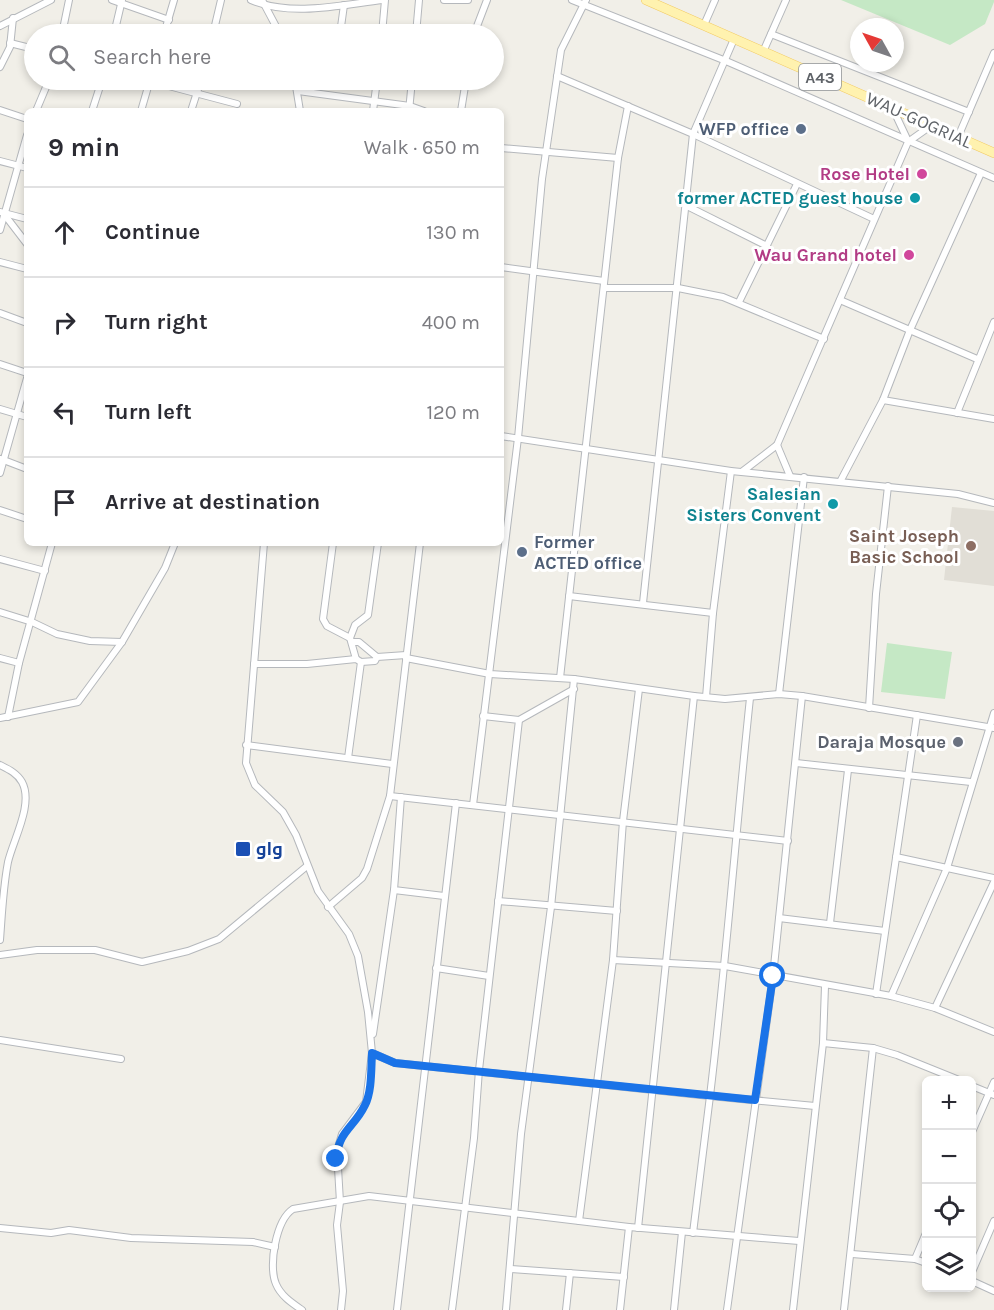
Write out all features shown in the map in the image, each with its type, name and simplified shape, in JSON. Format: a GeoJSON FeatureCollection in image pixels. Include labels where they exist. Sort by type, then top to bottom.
{"type":"FeatureCollection","features":[{"type":"Feature","properties":{"kind":"main road","name":"WAU-GOGRIAL"},"geometry":{"type":"LineString","coordinates":[[646,0],[994,153]]}},
{"type":"Feature","properties":{"kind":"street"},"geometry":{"type":"LineString","coordinates":[[0,26],[51,0]]}},
{"type":"Feature","properties":{"kind":"street"},"geometry":{"type":"LineString","coordinates":[[64,24],[69,0]]}},
{"type":"Feature","properties":{"kind":"street"},"geometry":{"type":"LineString","coordinates":[[112,0],[122,1],[169,20]]}},
{"type":"Feature","properties":{"kind":"street"},"geometry":{"type":"LineString","coordinates":[[168,24],[174,0]]}},
{"type":"Feature","properties":{"kind":"street"},"geometry":{"type":"LineString","coordinates":[[215,24],[221,0]]}},
{"type":"Feature","properties":{"kind":"street"},"geometry":{"type":"LineString","coordinates":[[251,0],[302,9],[324,3],[344,5],[384,0],[383,24]]}},
{"type":"Feature","properties":{"kind":"street"},"geometry":{"type":"LineString","coordinates":[[417,24],[419,0]]}},
{"type":"Feature","properties":{"kind":"street"},"geometry":{"type":"LineString","coordinates":[[444,0],[468,0]]}},
{"type":"Feature","properties":{"kind":"street"},"geometry":{"type":"LineString","coordinates":[[478,24],[487,0]]}},
{"type":"Feature","properties":{"kind":"street"},"geometry":{"type":"LineString","coordinates":[[572,0],[585,2],[726,61],[994,178]]}},
{"type":"Feature","properties":{"kind":"street"},"geometry":{"type":"LineString","coordinates":[[704,25],[715,0]]}},
{"type":"Feature","properties":{"kind":"street"},"geometry":{"type":"LineString","coordinates":[[763,52],[786,0]]}},
{"type":"Feature","properties":{"kind":"street"},"geometry":{"type":"LineString","coordinates":[[116,24],[122,1]]}},
{"type":"Feature","properties":{"kind":"street"},"geometry":{"type":"LineString","coordinates":[[473,805],[518,438],[546,152],[561,50],[585,2]]}},
{"type":"Feature","properties":{"kind":"street"},"geometry":{"type":"LineString","coordinates":[[263,3],[275,24]]}},
{"type":"Feature","properties":{"kind":"street"},"geometry":{"type":"LineString","coordinates":[[341,24],[344,5]]}},
{"type":"Feature","properties":{"kind":"street"},"geometry":{"type":"LineString","coordinates":[[0,67],[10,43],[13,18]]}},
{"type":"Feature","properties":{"kind":"street"},"geometry":{"type":"LineString","coordinates":[[771,34],[969,112]]}},
{"type":"Feature","properties":{"kind":"street"},"geometry":{"type":"LineString","coordinates":[[643,603],[693,134],[734,39]]}},
{"type":"Feature","properties":{"kind":"street"},"geometry":{"type":"LineString","coordinates":[[10,43],[24,46]]}},
{"type":"Feature","properties":{"kind":"street"},"geometry":{"type":"LineString","coordinates":[[958,136],[994,53]]}},
{"type":"Feature","properties":{"kind":"street"},"geometry":{"type":"LineString","coordinates":[[557,76],[693,134],[874,219]]}},
{"type":"Feature","properties":{"kind":"street"},"geometry":{"type":"LineString","coordinates":[[37,108],[45,90]]}},
{"type":"Feature","properties":{"kind":"street"},"geometry":{"type":"LineString","coordinates":[[93,108],[99,90]]}},
{"type":"Feature","properties":{"kind":"street"},"geometry":{"type":"LineString","coordinates":[[142,108],[146,90]]}},
{"type":"Feature","properties":{"kind":"street"},"geometry":{"type":"LineString","coordinates":[[186,90],[237,104]]}},
{"type":"Feature","properties":{"kind":"street"},"geometry":{"type":"LineString","coordinates":[[192,108],[198,90]]}},
{"type":"Feature","properties":{"kind":"street"},"geometry":{"type":"LineString","coordinates":[[373,108],[376,90]]}},
{"type":"Feature","properties":{"kind":"street"},"geometry":{"type":"LineString","coordinates":[[410,108],[411,90]]}},
{"type":"Feature","properties":{"kind":"street"},"geometry":{"type":"LineString","coordinates":[[461,108],[464,90]]}},
{"type":"Feature","properties":{"kind":"street"},"geometry":{"type":"LineString","coordinates":[[300,108],[298,91],[405,108]]}},
{"type":"Feature","properties":{"kind":"street"},"geometry":{"type":"LineString","coordinates":[[560,678],[618,158],[628,106]]}},
{"type":"Feature","properties":{"kind":"street"},"geometry":{"type":"LineString","coordinates":[[892,107],[908,142]]}},
{"type":"Feature","properties":{"kind":"street"},"geometry":{"type":"LineString","coordinates":[[0,110],[24,118]]}},
{"type":"Feature","properties":{"kind":"street"},"geometry":{"type":"LineString","coordinates":[[743,471],[777,445],[908,142],[932,124]]}},
{"type":"Feature","properties":{"kind":"street"},"geometry":{"type":"LineString","coordinates":[[504,148],[618,158]]}},
{"type":"Feature","properties":{"kind":"street"},"geometry":{"type":"LineString","coordinates":[[0,161],[23,167],[2,213],[0,230]]}},
{"type":"Feature","properties":{"kind":"street"},"geometry":{"type":"LineString","coordinates":[[841,480],[883,400],[910,330],[981,173]]}},
{"type":"Feature","properties":{"kind":"street"},"geometry":{"type":"LineString","coordinates":[[740,302],[797,184]]}},
{"type":"Feature","properties":{"kind":"street"},"geometry":{"type":"LineString","coordinates":[[687,206],[767,246]]}},
{"type":"Feature","properties":{"kind":"street"},"geometry":{"type":"LineString","coordinates":[[2,213],[24,218]]}},
{"type":"Feature","properties":{"kind":"street"},"geometry":{"type":"LineString","coordinates":[[2,213],[24,240]]}},
{"type":"Feature","properties":{"kind":"street"},"geometry":{"type":"LineString","coordinates":[[0,262],[24,268]]}},
{"type":"Feature","properties":{"kind":"street"},"geometry":{"type":"LineString","coordinates":[[504,267],[604,284],[678,288],[740,302],[824,339]]}},
{"type":"Feature","properties":{"kind":"street"},"geometry":{"type":"LineString","coordinates":[[840,300],[977,359]]}},
{"type":"Feature","properties":{"kind":"street"},"geometry":{"type":"LineString","coordinates":[[0,313],[24,322]]}},
{"type":"Feature","properties":{"kind":"street"},"geometry":{"type":"LineString","coordinates":[[957,413],[977,359],[994,322]]}},
{"type":"Feature","properties":{"kind":"street"},"geometry":{"type":"LineString","coordinates":[[0,364],[24,372]]}},
{"type":"Feature","properties":{"kind":"street"},"geometry":{"type":"LineString","coordinates":[[0,473],[2,459],[24,389]]}},
{"type":"Feature","properties":{"kind":"street"},"geometry":{"type":"LineString","coordinates":[[883,400],[994,419]]}},
{"type":"Feature","properties":{"kind":"street"},"geometry":{"type":"LineString","coordinates":[[0,409],[24,416]]}},
{"type":"Feature","properties":{"kind":"street"},"geometry":{"type":"LineString","coordinates":[[504,436],[731,471],[841,480],[958,494],[994,502]]}},
{"type":"Feature","properties":{"kind":"street"},"geometry":{"type":"LineString","coordinates":[[777,445],[790,476]]}},
{"type":"Feature","properties":{"kind":"street"},"geometry":{"type":"LineString","coordinates":[[2,459],[24,468]]}},
{"type":"Feature","properties":{"kind":"street"},"geometry":{"type":"LineString","coordinates":[[706,697],[713,613],[731,471]]}},
{"type":"Feature","properties":{"kind":"street"},"geometry":{"type":"LineString","coordinates":[[779,694],[804,477]]}},
{"type":"Feature","properties":{"kind":"street"},"geometry":{"type":"LineString","coordinates":[[869,708],[876,594],[888,486]]}},
{"type":"Feature","properties":{"kind":"street"},"geometry":{"type":"LineString","coordinates":[[0,510],[24,518]]}},
{"type":"Feature","properties":{"kind":"street"},"geometry":{"type":"LineString","coordinates":[[8,717],[19,663],[33,622],[51,546]]}},
{"type":"Feature","properties":{"kind":"street"},"geometry":{"type":"LineString","coordinates":[[0,718],[78,702],[122,642],[165,568],[174,546]]}},
{"type":"Feature","properties":{"kind":"street"},"geometry":{"type":"LineString","coordinates":[[264,546],[246,745],[250,776],[283,812],[328,906],[350,934],[358,956],[372,1044]]}},
{"type":"Feature","properties":{"kind":"street"},"geometry":{"type":"LineString","coordinates":[[333,546],[323,619],[327,626],[359,642],[377,657],[406,657],[490,674],[574,679],[694,696],[750,698],[779,694],[802,696],[991,727]]}},
{"type":"Feature","properties":{"kind":"street"},"geometry":{"type":"LineString","coordinates":[[348,758],[358,660],[351,640],[355,625],[368,615],[378,546]]}},
{"type":"Feature","properties":{"kind":"street"},"geometry":{"type":"LineString","coordinates":[[328,906],[362,878],[367,869],[390,796],[420,546]]}},
{"type":"Feature","properties":{"kind":"street"},"geometry":{"type":"LineString","coordinates":[[0,559],[45,571]]}},
{"type":"Feature","properties":{"kind":"street"},"geometry":{"type":"LineString","coordinates":[[569,596],[713,613]]}},
{"type":"Feature","properties":{"kind":"street"},"geometry":{"type":"LineString","coordinates":[[0,612],[33,622],[57,634],[90,641],[122,642]]}},
{"type":"Feature","properties":{"kind":"street"},"geometry":{"type":"LineString","coordinates":[[254,664],[375,661],[377,657]]}},
{"type":"Feature","properties":{"kind":"street"},"geometry":{"type":"LineString","coordinates":[[0,658],[19,663]]}},
{"type":"Feature","properties":{"kind":"street"},"geometry":{"type":"LineString","coordinates":[[506,1310],[529,1076],[561,815],[574,679]]}},
{"type":"Feature","properties":{"kind":"street"},"geometry":{"type":"LineString","coordinates":[[483,716],[519,720],[574,689]]}},
{"type":"Feature","properties":{"kind":"street"},"geometry":{"type":"LineString","coordinates":[[579,1221],[613,960],[623,821],[639,689]]}},
{"type":"Feature","properties":{"kind":"street"},"geometry":{"type":"LineString","coordinates":[[639,1228],[694,696]]}},
{"type":"Feature","properties":{"kind":"street"},"geometry":{"type":"LineString","coordinates":[[727,1310],[735,1236],[773,976],[802,696]]}},
{"type":"Feature","properties":{"kind":"street"},"geometry":{"type":"LineString","coordinates":[[693,1233],[725,966],[735,836],[750,698]]}},
{"type":"Feature","properties":{"kind":"street"},"geometry":{"type":"LineString","coordinates":[[891,996],[947,867],[971,782],[994,713]]}},
{"type":"Feature","properties":{"kind":"street"},"geometry":{"type":"LineString","coordinates":[[876,994],[917,715]]}},
{"type":"Feature","properties":{"kind":"street"},"geometry":{"type":"LineString","coordinates":[[452,1310],[460,1234],[466,1208],[489,976],[519,720]]}},
{"type":"Feature","properties":{"kind":"street"},"geometry":{"type":"LineString","coordinates":[[246,745],[392,764]]}},
{"type":"Feature","properties":{"kind":"street"},"geometry":{"type":"LineString","coordinates":[[796,763],[971,782]]}},
{"type":"Feature","properties":{"kind":"street"},"geometry":{"type":"LineString","coordinates":[[0,765],[13,772],[22,782],[24,798],[21,826],[9,860],[2,894],[0,940]]}},
{"type":"Feature","properties":{"kind":"street"},"geometry":{"type":"LineString","coordinates":[[830,923],[848,770]]}},
{"type":"Feature","properties":{"kind":"street"},"geometry":{"type":"LineString","coordinates":[[390,796],[788,841]]}},
{"type":"Feature","properties":{"kind":"street"},"geometry":{"type":"LineString","coordinates":[[341,1310],[342,1256],[337,1225],[340,1202],[338,1144],[342,1134],[366,1102],[394,890],[401,797]]}},
{"type":"Feature","properties":{"kind":"street"},"geometry":{"type":"LineString","coordinates":[[397,1310],[456,803]]}},
{"type":"Feature","properties":{"kind":"street"},"geometry":{"type":"LineString","coordinates":[[896,857],[947,867],[994,880],[935,1008]]}},
{"type":"Feature","properties":{"kind":"street"},"geometry":{"type":"LineString","coordinates":[[0,955],[37,950],[95,950],[142,962],[188,951],[219,939],[307,866]]}},
{"type":"Feature","properties":{"kind":"street"},"geometry":{"type":"LineString","coordinates":[[394,890],[444,896]]}},
{"type":"Feature","properties":{"kind":"street"},"geometry":{"type":"LineString","coordinates":[[498,901],[617,911]]}},
{"type":"Feature","properties":{"kind":"street"},"geometry":{"type":"LineString","coordinates":[[779,918],[885,931]]}},
{"type":"Feature","properties":{"kind":"street"},"geometry":{"type":"LineString","coordinates":[[613,960],[725,966],[825,986],[891,996],[935,1008],[994,1032]]}},
{"type":"Feature","properties":{"kind":"street"},"geometry":{"type":"LineString","coordinates":[[436,968],[489,976]]}},
{"type":"Feature","properties":{"kind":"street"},"geometry":{"type":"LineString","coordinates":[[793,1310],[823,1043],[825,986]]}},
{"type":"Feature","properties":{"kind":"street"},"geometry":{"type":"LineString","coordinates":[[0,1040],[121,1059]]}},
{"type":"Feature","properties":{"kind":"street"},"geometry":{"type":"LineString","coordinates":[[823,1043],[873,1048],[949,1076]]}},
{"type":"Feature","properties":{"kind":"street"},"geometry":{"type":"LineString","coordinates":[[853,1310],[844,1309],[852,1254],[873,1048]]}},
{"type":"Feature","properties":{"kind":"street"},"geometry":{"type":"LineString","coordinates":[[372,1053],[395,1063],[425,1064],[815,1106]]}},
{"type":"Feature","properties":{"kind":"street"},"geometry":{"type":"LineString","coordinates":[[973,1130],[991,1094],[994,1082]]}},
{"type":"Feature","properties":{"kind":"street"},"geometry":{"type":"LineString","coordinates":[[976,1088],[991,1094]]}},
{"type":"Feature","properties":{"kind":"street"},"geometry":{"type":"LineString","coordinates":[[303,1310],[282,1294],[274,1281],[275,1247],[280,1223],[289,1211],[369,1196],[629,1227],[799,1241]]}},
{"type":"Feature","properties":{"kind":"street"},"geometry":{"type":"LineString","coordinates":[[976,1263],[994,1221]]}},
{"type":"Feature","properties":{"kind":"street"},"geometry":{"type":"LineString","coordinates":[[620,1310],[629,1227]]}},
{"type":"Feature","properties":{"kind":"street"},"geometry":{"type":"LineString","coordinates":[[0,1228],[51,1233],[69,1230],[131,1238],[253,1242],[275,1247]]}},
{"type":"Feature","properties":{"kind":"street"},"geometry":{"type":"LineString","coordinates":[[674,1310],[682,1232]]}},
{"type":"Feature","properties":{"kind":"street"},"geometry":{"type":"LineString","coordinates":[[915,1259],[925,1238]]}},
{"type":"Feature","properties":{"kind":"street"},"geometry":{"type":"LineString","coordinates":[[852,1254],[922,1261]]}},
{"type":"Feature","properties":{"kind":"street"},"geometry":{"type":"LineString","coordinates":[[511,1269],[624,1277]]}},
{"type":"Feature","properties":{"kind":"street"},"geometry":{"type":"LineString","coordinates":[[566,1310],[570,1273]]}},
{"type":"Feature","properties":{"kind":"street"},"geometry":{"type":"LineString","coordinates":[[976,1283],[994,1291]]}},
{"type":"Feature","properties":{"kind":"shaded area","name":"Saint Joseph Basic School"},"geometry":{"type":"Polygon","coordinates":[[[952,507],[994,511],[994,586],[944,580],[952,507]]]}},
{"type":"Feature","properties":{"kind":"green space"},"geometry":{"type":"Polygon","coordinates":[[[841,0],[994,0],[985,24],[950,45],[904,26],[904,18],[885,18],[841,0]]]}},
{"type":"Feature","properties":{"kind":"green space"},"geometry":{"type":"Polygon","coordinates":[[[887,643],[952,652],[945,699],[881,692],[887,643]]]}},
{"type":"Feature","properties":{"kind":"place","name":"WFP office"},"geometry":{"type":"Point","coordinates":[801,129]}},
{"type":"Feature","properties":{"kind":"place","name":"Rose Hotel"},"geometry":{"type":"Point","coordinates":[922,174]}},
{"type":"Feature","properties":{"kind":"place","name":"former ACTED guest house"},"geometry":{"type":"Point","coordinates":[915,198]}},
{"type":"Feature","properties":{"kind":"place","name":"Wau Grand hotel"},"geometry":{"type":"Point","coordinates":[909,255]}},
{"type":"Feature","properties":{"kind":"place","name":"Salesian Sisters Convent"},"geometry":{"type":"Point","coordinates":[833,504]}},
{"type":"Feature","properties":{"kind":"place","name":"Saint Joseph Basic School"},"geometry":{"type":"Point","coordinates":[971,546]}},
{"type":"Feature","properties":{"kind":"place","name":"Former ACTED office"},"geometry":{"type":"Point","coordinates":[522,552]}},
{"type":"Feature","properties":{"kind":"place","name":"Daraja Mosque"},"geometry":{"type":"Point","coordinates":[958,742]}},
{"type":"Feature","properties":{"kind":"place","name":"واو"},"geometry":{"type":"Point","coordinates":[243,849]}},
{"type":"Feature","properties":{"kind":"route"},"geometry":{"type":"LineString","coordinates":[[336,1159],[342,1134],[366,1102],[372,1053],[395,1063],[425,1064],[755,1100],[773,976]]}}]}
